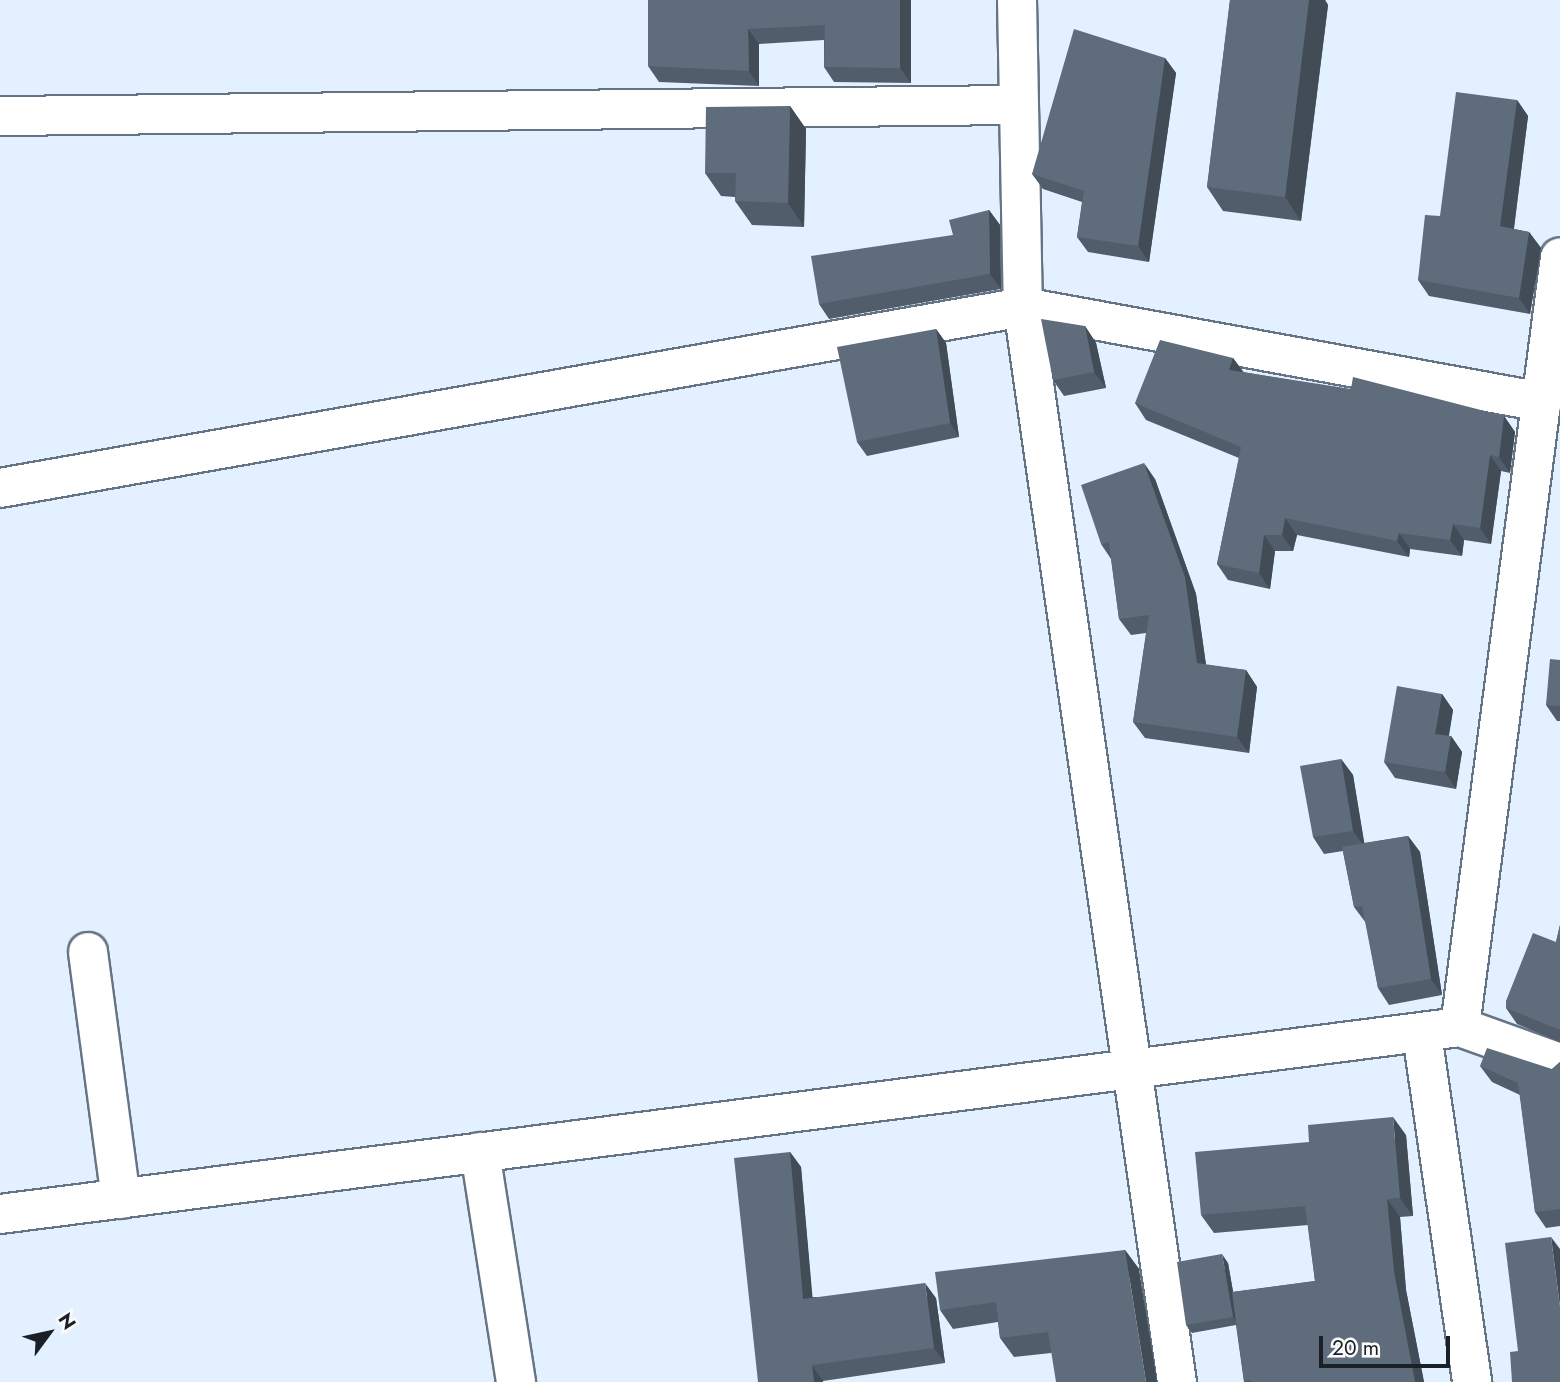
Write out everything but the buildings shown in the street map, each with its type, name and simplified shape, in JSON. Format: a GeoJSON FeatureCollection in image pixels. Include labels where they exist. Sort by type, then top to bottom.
{"type":"FeatureCollection","features":[{"type":"Feature","properties":{"kind":"street"},"geometry":{"type":"LineString","coordinates":[[1017,0],[1023,307],[1177,1382]]}},
{"type":"Feature","properties":{"kind":"street"},"geometry":{"type":"LineString","coordinates":[[0,116],[1017,105]]}},
{"type":"Feature","properties":{"kind":"street"},"geometry":{"type":"LineString","coordinates":[[1460,1027],[1560,257]]}},
{"type":"Feature","properties":{"kind":"street"},"geometry":{"type":"LineString","coordinates":[[0,488],[1023,307],[1542,402]]}},
{"type":"Feature","properties":{"kind":"street"},"geometry":{"type":"LineString","coordinates":[[88,952],[121,1199]]}},
{"type":"Feature","properties":{"kind":"street"},"geometry":{"type":"LineString","coordinates":[[0,1214],[1130,1068],[1422,1034],[1460,1027],[1560,1063]]}},
{"type":"Feature","properties":{"kind":"street"},"geometry":{"type":"LineString","coordinates":[[1422,1034],[1472,1382]]}},
{"type":"Feature","properties":{"kind":"street"},"geometry":{"type":"LineString","coordinates":[[480,1152],[516,1382]]}}]}
